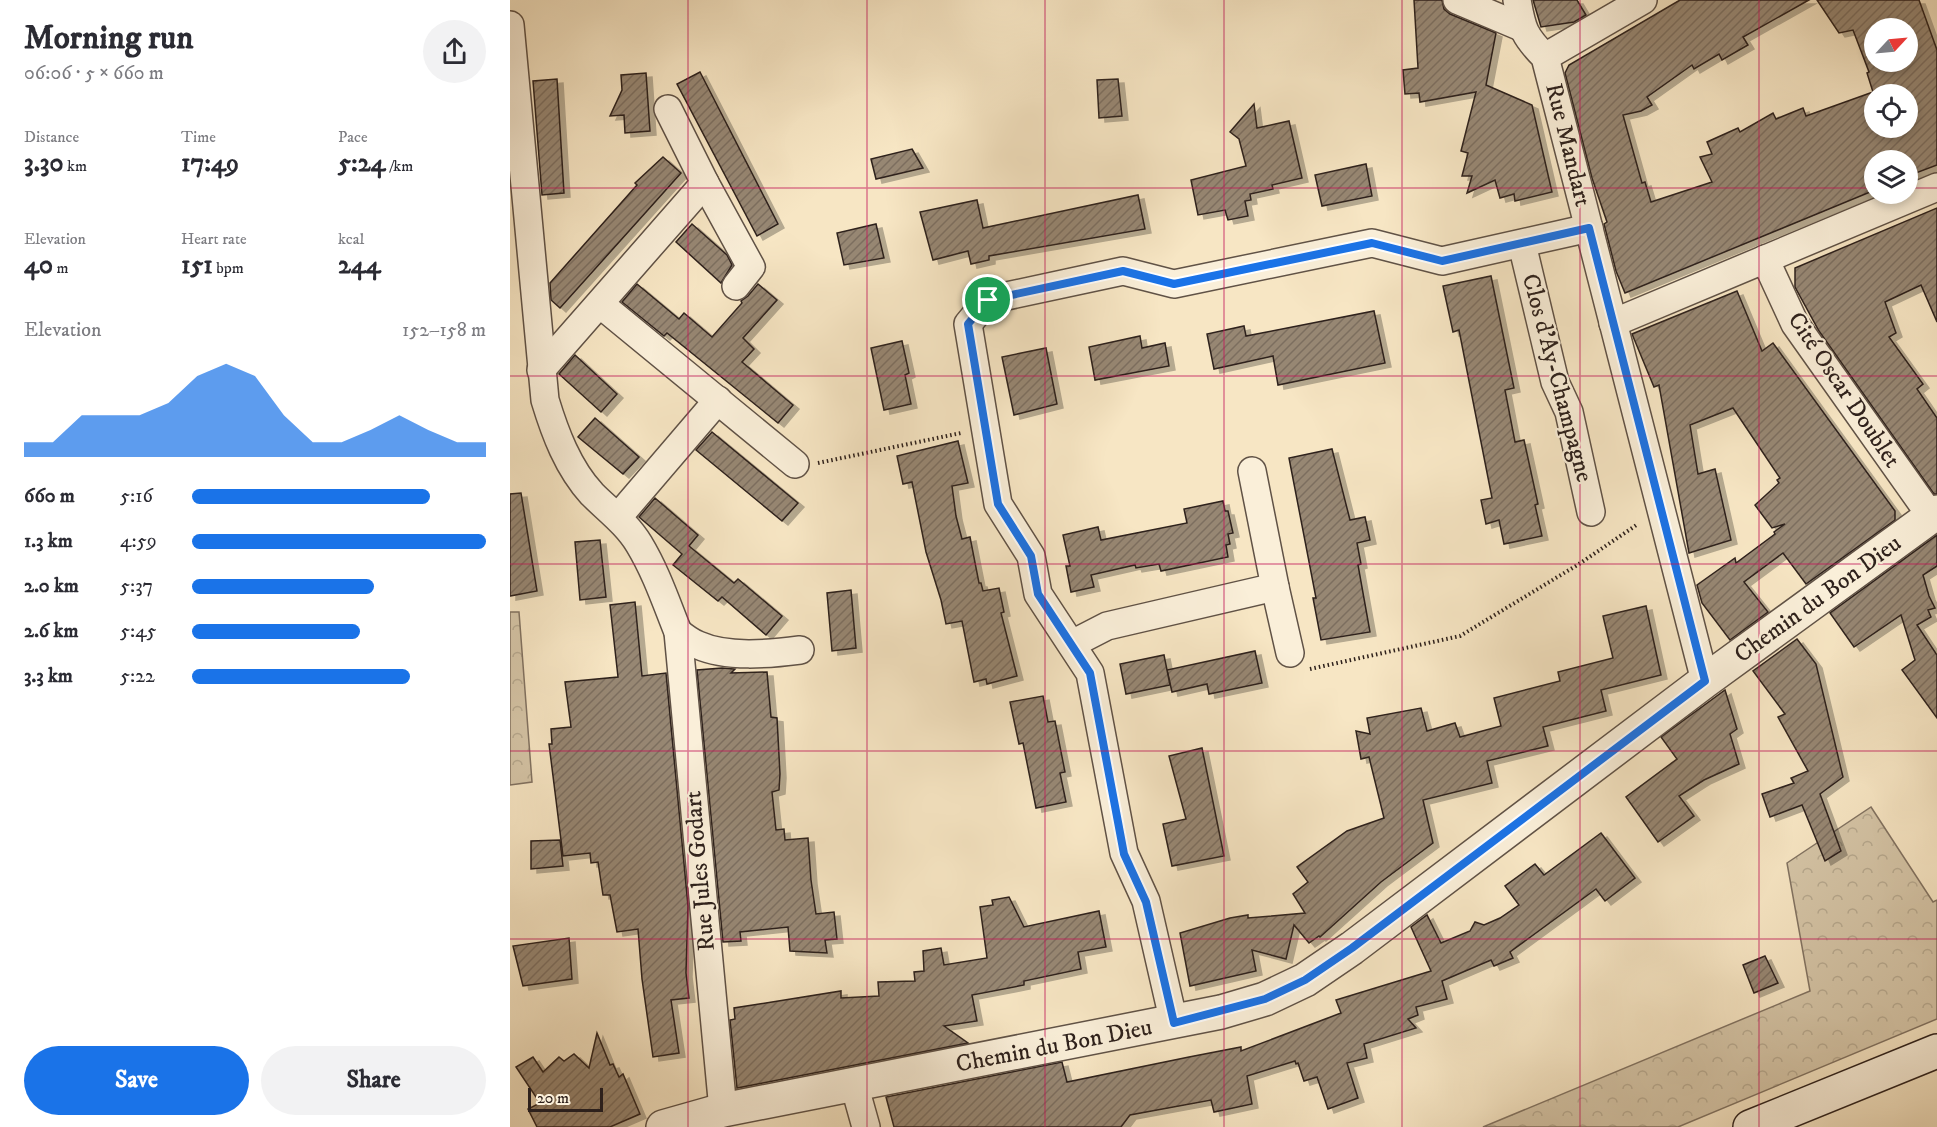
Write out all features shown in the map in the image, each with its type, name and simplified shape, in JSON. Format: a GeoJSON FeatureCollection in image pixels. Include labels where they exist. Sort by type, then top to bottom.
{"type":"FeatureCollection","features":[{"type":"Feature","properties":{"kind":"street"},"geometry":{"type":"LineString","coordinates":[[1457,0],[1521,27]]}},
{"type":"Feature","properties":{"kind":"street","name":"Rue Mandart"},"geometry":{"type":"LineString","coordinates":[[1517,0],[1521,27],[1532,44],[1545,57],[1705,681]]}},
{"type":"Feature","properties":{"kind":"street"},"geometry":{"type":"LineString","coordinates":[[1545,57],[1643,0]]}},
{"type":"Feature","properties":{"kind":"street","name":"Rue Jules Godart"},"geometry":{"type":"LineString","coordinates":[[510,25],[545,400],[555,434],[572,466],[591,493],[618,517],[639,543],[661,586],[678,633],[723,1110]]}},
{"type":"Feature","properties":{"kind":"street"},"geometry":{"type":"LineString","coordinates":[[668,109],[751,267],[736,286]]}},
{"type":"Feature","properties":{"kind":"street"},"geometry":{"type":"LineString","coordinates":[[541,369],[705,183]]}},
{"type":"Feature","properties":{"kind":"street"},"geometry":{"type":"LineString","coordinates":[[1613,322],[1937,187]]}},
{"type":"Feature","properties":{"kind":"street","name":"Clos d'Ay-Champagne"},"geometry":{"type":"LineString","coordinates":[[1174,1023],[1146,902],[1124,854],[1090,673],[1038,594],[1031,556],[998,504],[968,324],[988,300],[1123,271],[1174,284],[1372,243],[1442,261],[1589,228]]}},
{"type":"Feature","properties":{"kind":"street","name":"Clos d'Ay-Champagne"},"geometry":{"type":"LineString","coordinates":[[1522,244],[1555,382],[1569,412],[1591,512]]}},
{"type":"Feature","properties":{"kind":"street","name":"Cité Oscar Doublet"},"geometry":{"type":"LineString","coordinates":[[1765,259],[1795,324],[1934,514]]}},
{"type":"Feature","properties":{"kind":"street"},"geometry":{"type":"LineString","coordinates":[[600,304],[795,464]]}},
{"type":"Feature","properties":{"kind":"street"},"geometry":{"type":"LineString","coordinates":[[618,517],[718,400]]}},
{"type":"Feature","properties":{"kind":"street"},"geometry":{"type":"LineString","coordinates":[[1252,471],[1290,653]]}},
{"type":"Feature","properties":{"kind":"street","name":"Chemin du Bon Dieu"},"geometry":{"type":"LineString","coordinates":[[663,1127],[723,1110],[1174,1023],[1265,999],[1305,980],[1352,948],[1705,681],[1934,514]]}},
{"type":"Feature","properties":{"kind":"street"},"geometry":{"type":"LineString","coordinates":[[1072,644],[1107,626],[1275,587]]}},
{"type":"Feature","properties":{"kind":"street"},"geometry":{"type":"LineString","coordinates":[[678,633],[699,646],[728,652],[760,655],[800,650]]}},
{"type":"Feature","properties":{"kind":"street"},"geometry":{"type":"LineString","coordinates":[[1750,1127],[1937,1051]]}},
{"type":"Feature","properties":{"kind":"street"},"geometry":{"type":"LineString","coordinates":[[854,1084],[866,1127]]}},
{"type":"Feature","properties":{"kind":"path"},"geometry":{"type":"LineString","coordinates":[[795,464],[807,466],[985,428]]}},
{"type":"Feature","properties":{"kind":"path"},"geometry":{"type":"LineString","coordinates":[[1290,653],[1294,673],[1460,636],[1579,564],[1661,509]]}},
{"type":"Feature","properties":{"kind":"green space"},"geometry":{"type":"Polygon","coordinates":[[[510,612],[519,612],[532,782],[510,785],[510,612]]]}},
{"type":"Feature","properties":{"kind":"green space"},"geometry":{"type":"Polygon","coordinates":[[[1871,807],[1933,902],[1937,900],[1937,1019],[1678,1127],[1483,1127],[1810,991],[1787,863],[1871,807]]]}},
{"type":"Feature","properties":{"kind":"building"},"geometry":{"type":"Polygon","coordinates":[[[1414,0],[1442,0],[1444,9],[1450,14],[1496,33],[1486,85],[1532,105],[1552,192],[1515,201],[1514,194],[1500,198],[1495,180],[1467,193],[1472,176],[1462,176],[1468,153],[1461,151],[1476,92],[1420,102],[1419,93],[1405,94],[1403,70],[1418,68],[1414,0]]]}},
{"type":"Feature","properties":{"kind":"building"},"geometry":{"type":"Polygon","coordinates":[[[1533,0],[1577,0],[1586,15],[1574,22],[1541,27],[1533,0]]]}},
{"type":"Feature","properties":{"kind":"building"},"geometry":{"type":"Polygon","coordinates":[[[1680,0],[1809,0],[1743,37],[1748,45],[1722,60],[1719,54],[1694,69],[1692,65],[1647,97],[1652,105],[1641,111],[1623,115],[1642,183],[1645,182],[1651,202],[1712,182],[1700,157],[1712,154],[1707,142],[1738,128],[1740,132],[1773,113],[1776,119],[1803,108],[1806,116],[1864,95],[1864,138],[1918,138],[1918,84],[1870,84],[1867,73],[1918,72],[1918,18],[1864,18],[1864,59],[1853,30],[1839,33],[1817,0],[1919,0],[1937,50],[1937,165],[1918,172],[1918,150],[1864,150],[1864,195],[1625,293],[1616,271],[1604,224],[1607,222],[1592,178],[1565,73],[1569,65],[1680,0]]]}},
{"type":"Feature","properties":{"kind":"building"},"geometry":{"type":"Polygon","coordinates":[[[700,72],[778,224],[757,236],[677,84],[700,72]]]}},
{"type":"Feature","properties":{"kind":"building"},"geometry":{"type":"Polygon","coordinates":[[[646,73],[650,131],[625,133],[624,115],[610,116],[622,90],[621,75],[646,73]]]}},
{"type":"Feature","properties":{"kind":"building"},"geometry":{"type":"Polygon","coordinates":[[[557,79],[564,193],[542,195],[533,81],[557,79]]]}},
{"type":"Feature","properties":{"kind":"building"},"geometry":{"type":"Polygon","coordinates":[[[1118,79],[1122,116],[1099,118],[1097,80],[1118,79]]]}},
{"type":"Feature","properties":{"kind":"building"},"geometry":{"type":"Polygon","coordinates":[[[1254,104],[1257,128],[1289,121],[1302,178],[1272,185],[1273,189],[1250,194],[1251,200],[1245,201],[1248,216],[1228,220],[1225,210],[1198,215],[1191,180],[1246,166],[1239,139],[1230,132],[1254,104]]]}},
{"type":"Feature","properties":{"kind":"building"},"geometry":{"type":"Polygon","coordinates":[[[912,149],[923,168],[876,179],[871,159],[912,149]]]}},
{"type":"Feature","properties":{"kind":"building"},"geometry":{"type":"Polygon","coordinates":[[[663,157],[681,173],[560,308],[551,300],[550,283],[637,185],[635,183],[663,157]]]}},
{"type":"Feature","properties":{"kind":"building"},"geometry":{"type":"Polygon","coordinates":[[[1366,164],[1372,196],[1322,206],[1315,175],[1366,164]]]}},
{"type":"Feature","properties":{"kind":"building"},"geometry":{"type":"Polygon","coordinates":[[[1138,195],[1145,229],[989,256],[989,260],[971,264],[968,251],[933,260],[920,212],[977,200],[983,228],[1138,195]]]}},
{"type":"Feature","properties":{"kind":"building"},"geometry":{"type":"Polygon","coordinates":[[[1937,208],[1937,322],[1921,285],[1885,302],[1896,333],[1889,337],[1923,384],[1917,389],[1937,418],[1937,494],[1934,494],[1819,331],[1795,287],[1795,268],[1937,208]]]}},
{"type":"Feature","properties":{"kind":"building"},"geometry":{"type":"Polygon","coordinates":[[[692,224],[727,255],[732,265],[721,283],[676,242],[692,224]]]}},
{"type":"Feature","properties":{"kind":"building"},"geometry":{"type":"Polygon","coordinates":[[[876,224],[884,258],[844,265],[837,233],[876,224]]]}},
{"type":"Feature","properties":{"kind":"building"},"geometry":{"type":"Polygon","coordinates":[[[1491,276],[1514,388],[1505,390],[1515,442],[1524,440],[1538,504],[1535,505],[1542,536],[1504,544],[1499,520],[1486,524],[1481,500],[1492,498],[1459,330],[1453,332],[1443,286],[1491,276]]]}},
{"type":"Feature","properties":{"kind":"building"},"geometry":{"type":"Polygon","coordinates":[[[637,284],[679,319],[684,313],[712,337],[758,284],[777,300],[743,338],[754,349],[742,362],[793,405],[778,423],[667,333],[664,336],[622,302],[637,284]]]}},
{"type":"Feature","properties":{"kind":"building"},"geometry":{"type":"Polygon","coordinates":[[[1737,291],[1762,351],[1773,343],[1895,511],[1895,520],[1806,584],[1783,553],[1744,582],[1768,612],[1730,640],[1702,603],[1697,585],[1735,558],[1736,563],[1785,524],[1772,528],[1755,505],[1779,483],[1777,480],[1780,478],[1733,408],[1690,425],[1698,474],[1715,469],[1731,540],[1689,553],[1659,385],[1654,387],[1632,334],[1737,291]]]}},
{"type":"Feature","properties":{"kind":"building"},"geometry":{"type":"Polygon","coordinates":[[[1374,311],[1385,363],[1278,385],[1273,356],[1214,369],[1207,334],[1244,326],[1246,336],[1374,311]]]}},
{"type":"Feature","properties":{"kind":"building"},"geometry":{"type":"Polygon","coordinates":[[[1140,336],[1142,348],[1165,343],[1169,366],[1095,380],[1089,347],[1140,336]]]}},
{"type":"Feature","properties":{"kind":"building"},"geometry":{"type":"Polygon","coordinates":[[[902,341],[909,373],[905,375],[911,404],[884,410],[871,348],[902,341]]]}},
{"type":"Feature","properties":{"kind":"building"},"geometry":{"type":"Polygon","coordinates":[[[1046,348],[1057,404],[1014,415],[1002,357],[1046,348]]]}},
{"type":"Feature","properties":{"kind":"building"},"geometry":{"type":"Polygon","coordinates":[[[575,355],[617,394],[601,412],[559,374],[575,355]]]}},
{"type":"Feature","properties":{"kind":"building"},"geometry":{"type":"Polygon","coordinates":[[[595,418],[639,457],[623,474],[578,437],[595,418]]]}},
{"type":"Feature","properties":{"kind":"building"},"geometry":{"type":"Polygon","coordinates":[[[712,432],[798,503],[782,521],[696,450],[712,432]]]}},
{"type":"Feature","properties":{"kind":"building"},"geometry":{"type":"Polygon","coordinates":[[[958,441],[968,483],[952,486],[956,516],[962,539],[970,537],[979,583],[983,591],[999,588],[1004,612],[1001,613],[1017,676],[987,684],[986,679],[974,682],[962,621],[946,624],[926,552],[912,482],[903,484],[897,456],[958,441]]]}},
{"type":"Feature","properties":{"kind":"building"},"geometry":{"type":"Polygon","coordinates":[[[1332,449],[1350,520],[1365,517],[1370,540],[1357,543],[1361,564],[1358,565],[1370,632],[1321,640],[1313,598],[1316,598],[1289,458],[1332,449]]]}},
{"type":"Feature","properties":{"kind":"building"},"geometry":{"type":"Polygon","coordinates":[[[521,493],[537,591],[510,596],[510,494],[521,493]]]}},
{"type":"Feature","properties":{"kind":"building"},"geometry":{"type":"Polygon","coordinates":[[[655,498],[698,535],[689,546],[734,583],[738,579],[782,616],[766,635],[722,597],[718,601],[673,565],[682,554],[639,517],[655,498]]]}},
{"type":"Feature","properties":{"kind":"building"},"geometry":{"type":"Polygon","coordinates":[[[1223,501],[1233,533],[1228,534],[1230,544],[1226,545],[1228,557],[1161,571],[1159,564],[1136,568],[1135,565],[1091,575],[1094,587],[1071,592],[1066,566],[1070,566],[1063,535],[1098,527],[1101,540],[1187,523],[1184,509],[1223,501]]]}},
{"type":"Feature","properties":{"kind":"building"},"geometry":{"type":"Polygon","coordinates":[[[1937,535],[1937,566],[1923,575],[1935,608],[1928,610],[1931,617],[1917,625],[1937,655],[1937,718],[1902,670],[1915,660],[1901,615],[1854,647],[1830,613],[1937,535]]]}},
{"type":"Feature","properties":{"kind":"building"},"geometry":{"type":"Polygon","coordinates":[[[600,540],[606,597],[580,600],[575,542],[600,540]]]}},
{"type":"Feature","properties":{"kind":"building"},"geometry":{"type":"Polygon","coordinates":[[[851,590],[856,648],[832,651],[827,593],[851,590]]]}},
{"type":"Feature","properties":{"kind":"building"},"geometry":{"type":"Polygon","coordinates":[[[635,602],[642,676],[666,673],[688,906],[686,973],[689,998],[671,1000],[679,1053],[653,1057],[642,979],[638,929],[617,932],[610,895],[603,895],[598,862],[591,863],[590,853],[563,856],[549,744],[552,744],[551,729],[571,727],[565,682],[618,677],[610,605],[635,602]]]}},
{"type":"Feature","properties":{"kind":"building"},"geometry":{"type":"Polygon","coordinates":[[[1646,606],[1661,675],[1601,690],[1606,711],[1543,727],[1548,746],[1487,761],[1492,783],[1423,800],[1433,843],[1381,882],[1320,937],[1309,943],[1294,925],[1286,959],[1252,950],[1256,971],[1190,986],[1180,933],[1248,915],[1248,918],[1305,913],[1293,894],[1308,882],[1297,867],[1347,831],[1384,818],[1369,757],[1361,759],[1356,731],[1370,734],[1367,718],[1421,708],[1427,731],[1455,723],[1460,737],[1501,726],[1494,698],[1560,681],[1558,672],[1613,658],[1603,616],[1646,606]]]}},
{"type":"Feature","properties":{"kind":"building"},"geometry":{"type":"Polygon","coordinates":[[[1797,639],[1816,664],[1843,777],[1820,794],[1841,851],[1825,861],[1802,805],[1770,817],[1762,794],[1794,783],[1791,778],[1808,771],[1778,717],[1785,714],[1753,671],[1797,639]]]}},
{"type":"Feature","properties":{"kind":"building"},"geometry":{"type":"Polygon","coordinates":[[[1255,651],[1262,683],[1209,694],[1207,684],[1172,692],[1167,670],[1255,651]]]}},
{"type":"Feature","properties":{"kind":"building"},"geometry":{"type":"Polygon","coordinates":[[[1164,655],[1170,685],[1126,694],[1120,664],[1164,655]]]}},
{"type":"Feature","properties":{"kind":"building"},"geometry":{"type":"Polygon","coordinates":[[[735,669],[731,673],[767,672],[771,717],[777,718],[779,790],[772,792],[776,830],[784,829],[785,840],[808,838],[816,914],[834,912],[837,939],[825,940],[827,953],[790,951],[788,927],[740,932],[741,941],[723,942],[697,670],[735,669]]]}},
{"type":"Feature","properties":{"kind":"building"},"geometry":{"type":"Polygon","coordinates":[[[1725,690],[1737,729],[1730,734],[1739,764],[1704,780],[1679,796],[1694,816],[1658,842],[1626,797],[1677,759],[1661,737],[1725,690]]]}},
{"type":"Feature","properties":{"kind":"building"},"geometry":{"type":"Polygon","coordinates":[[[1043,696],[1048,722],[1055,721],[1065,772],[1060,773],[1066,802],[1036,808],[1023,743],[1019,744],[1010,702],[1043,696]]]}},
{"type":"Feature","properties":{"kind":"building"},"geometry":{"type":"Polygon","coordinates":[[[1202,748],[1224,856],[1172,866],[1163,824],[1186,819],[1169,756],[1202,748]]]}},
{"type":"Feature","properties":{"kind":"building"},"geometry":{"type":"Polygon","coordinates":[[[1601,833],[1635,878],[1605,901],[1596,889],[1510,952],[1513,958],[1494,966],[1491,960],[1442,981],[1447,999],[1416,1007],[1418,1015],[1408,1019],[1416,1028],[1364,1044],[1367,1058],[1347,1063],[1358,1098],[1328,1109],[1317,1077],[1304,1081],[1298,1063],[1296,1064],[1295,1061],[1247,1076],[1252,1104],[1214,1112],[1211,1100],[1130,1115],[1121,1127],[894,1127],[886,1097],[1062,1062],[1067,1082],[1241,1047],[1241,1051],[1341,1013],[1336,1000],[1431,971],[1411,927],[1427,915],[1441,943],[1470,931],[1475,922],[1484,925],[1500,918],[1519,905],[1505,886],[1535,864],[1544,875],[1601,833]]]}},
{"type":"Feature","properties":{"kind":"building"},"geometry":{"type":"Polygon","coordinates":[[[560,840],[563,866],[531,869],[531,841],[560,840]]]}},
{"type":"Feature","properties":{"kind":"building"},"geometry":{"type":"Polygon","coordinates":[[[1009,897],[1024,927],[1099,911],[1106,947],[1078,952],[1081,969],[1024,981],[1024,985],[972,995],[977,1021],[944,1026],[968,1043],[737,1088],[730,1020],[735,1019],[734,1008],[841,991],[841,998],[879,996],[878,982],[915,981],[914,972],[924,971],[923,951],[941,948],[944,965],[987,958],[980,907],[993,905],[992,900],[1009,897]]]}},
{"type":"Feature","properties":{"kind":"building"},"geometry":{"type":"Polygon","coordinates":[[[569,938],[572,979],[523,986],[513,946],[569,938]]]}},
{"type":"Feature","properties":{"kind":"building"},"geometry":{"type":"Polygon","coordinates":[[[1765,956],[1778,983],[1754,993],[1743,965],[1765,956]]]}},
{"type":"Feature","properties":{"kind":"building"},"geometry":{"type":"Polygon","coordinates":[[[597,1033],[610,1065],[613,1064],[619,1077],[623,1074],[640,1114],[610,1127],[537,1127],[528,1109],[540,1103],[516,1067],[533,1057],[543,1072],[559,1057],[564,1061],[574,1054],[589,1068],[597,1033]]]}},
{"type":"Feature","properties":{"kind":"route"},"geometry":{"type":"LineString","coordinates":[[1589,228],[1705,681],[1352,948],[1305,980],[1265,999],[1174,1023],[1146,902],[1124,854],[1090,673],[1038,594],[1031,556],[998,504],[968,324],[988,300],[1123,271],[1174,284],[1372,243],[1442,261],[1589,228]]}}]}
